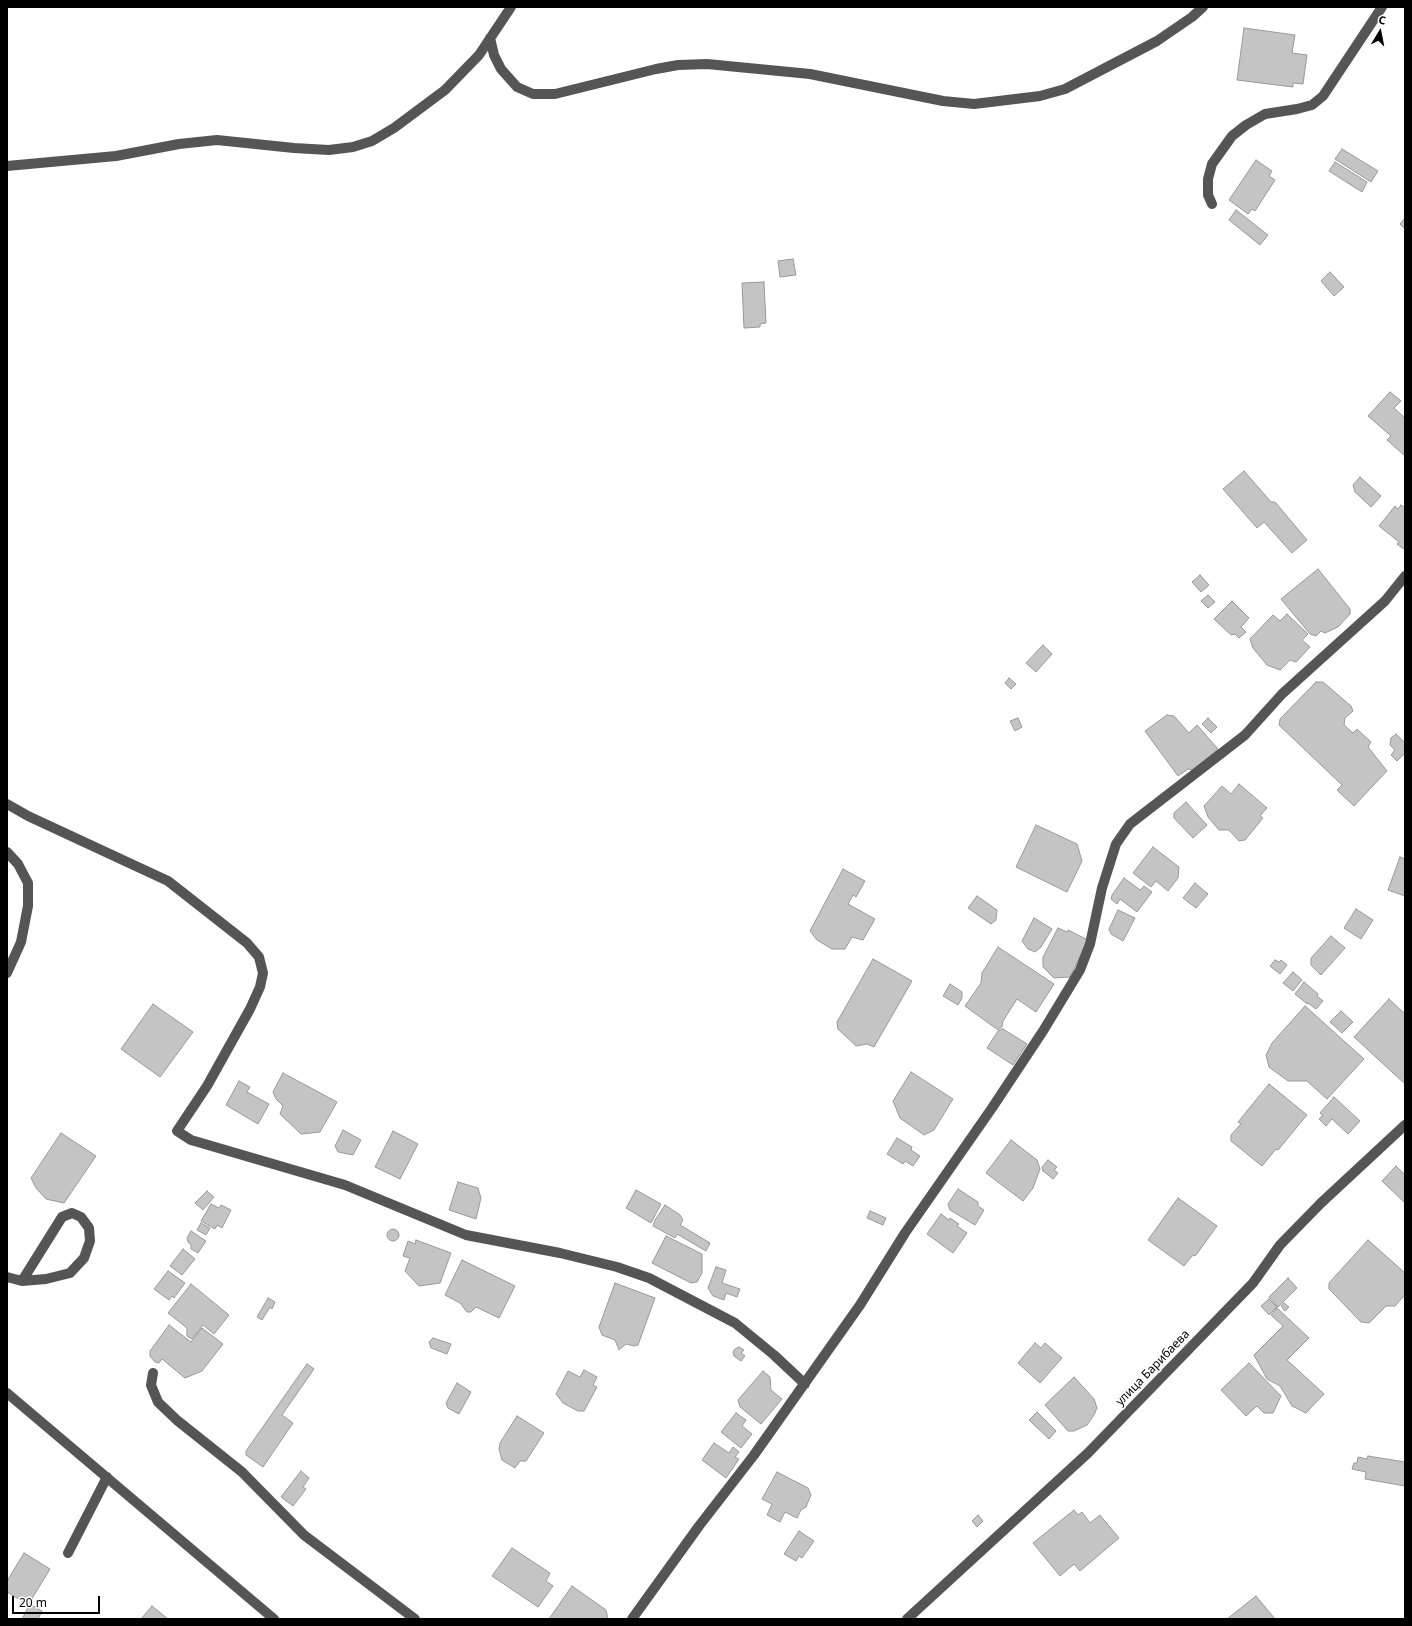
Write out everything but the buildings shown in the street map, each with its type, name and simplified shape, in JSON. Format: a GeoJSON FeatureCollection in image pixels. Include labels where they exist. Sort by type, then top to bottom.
{"type":"FeatureCollection","features":[{"type":"Feature","properties":{"kind":"street"},"geometry":{"type":"LineString","coordinates":[[7,166],[116,156],[179,144],[217,140],[322,149],[353,147],[372,141],[394,128],[445,90],[479,55],[511,7]]}},
{"type":"Feature","properties":{"kind":"street"},"geometry":{"type":"LineString","coordinates":[[490,38],[494,55],[501,69],[517,87],[533,94],[555,94],[678,65],[707,64],[810,74],[943,101],[974,104],[1040,96],[1065,88],[1157,41],[1192,17],[1203,7]]}},
{"type":"Feature","properties":{"kind":"street"},"geometry":{"type":"LineString","coordinates":[[1212,204],[1208,195],[1208,179],[1212,164],[1232,136],[1246,125],[1265,114],[1312,105],[1323,96],[1382,7]]}},
{"type":"Feature","properties":{"kind":"street"},"geometry":{"type":"LineString","coordinates":[[632,1619],[860,1305],[905,1233],[992,1108],[1080,970],[1090,944],[1102,888],[1116,844],[1130,824],[1245,735],[1282,694],[1385,601],[1405,576]]}},
{"type":"Feature","properties":{"kind":"street"},"geometry":{"type":"LineString","coordinates":[[7,804],[28,816],[168,881],[246,943],[259,957],[263,973],[260,987],[250,1009],[207,1086],[178,1131],[191,1140],[345,1185],[466,1235],[560,1253],[617,1267],[649,1278],[735,1323],[774,1355],[804,1384]]}},
{"type":"Feature","properties":{"kind":"street"},"geometry":{"type":"LineString","coordinates":[[7,852],[18,864],[28,883],[28,906],[21,942],[7,973]]}},
{"type":"Feature","properties":{"kind":"street","name":"улица Барибаева"},"geometry":{"type":"LineString","coordinates":[[907,1619],[1088,1453],[1253,1283],[1280,1245],[1321,1203],[1405,1125]]}},
{"type":"Feature","properties":{"kind":"street"},"geometry":{"type":"LineString","coordinates":[[7,1278],[22,1281],[46,1279],[70,1273],[84,1258],[90,1241],[89,1228],[81,1216],[72,1213],[62,1217],[22,1281]]}},
{"type":"Feature","properties":{"kind":"street"},"geometry":{"type":"LineString","coordinates":[[153,1373],[152,1385],[158,1402],[242,1472],[304,1534],[415,1619]]}},
{"type":"Feature","properties":{"kind":"street"},"geometry":{"type":"LineString","coordinates":[[7,1394],[274,1619]]}},
{"type":"Feature","properties":{"kind":"street"},"geometry":{"type":"LineString","coordinates":[[68,1553],[107,1477]]}}]}
